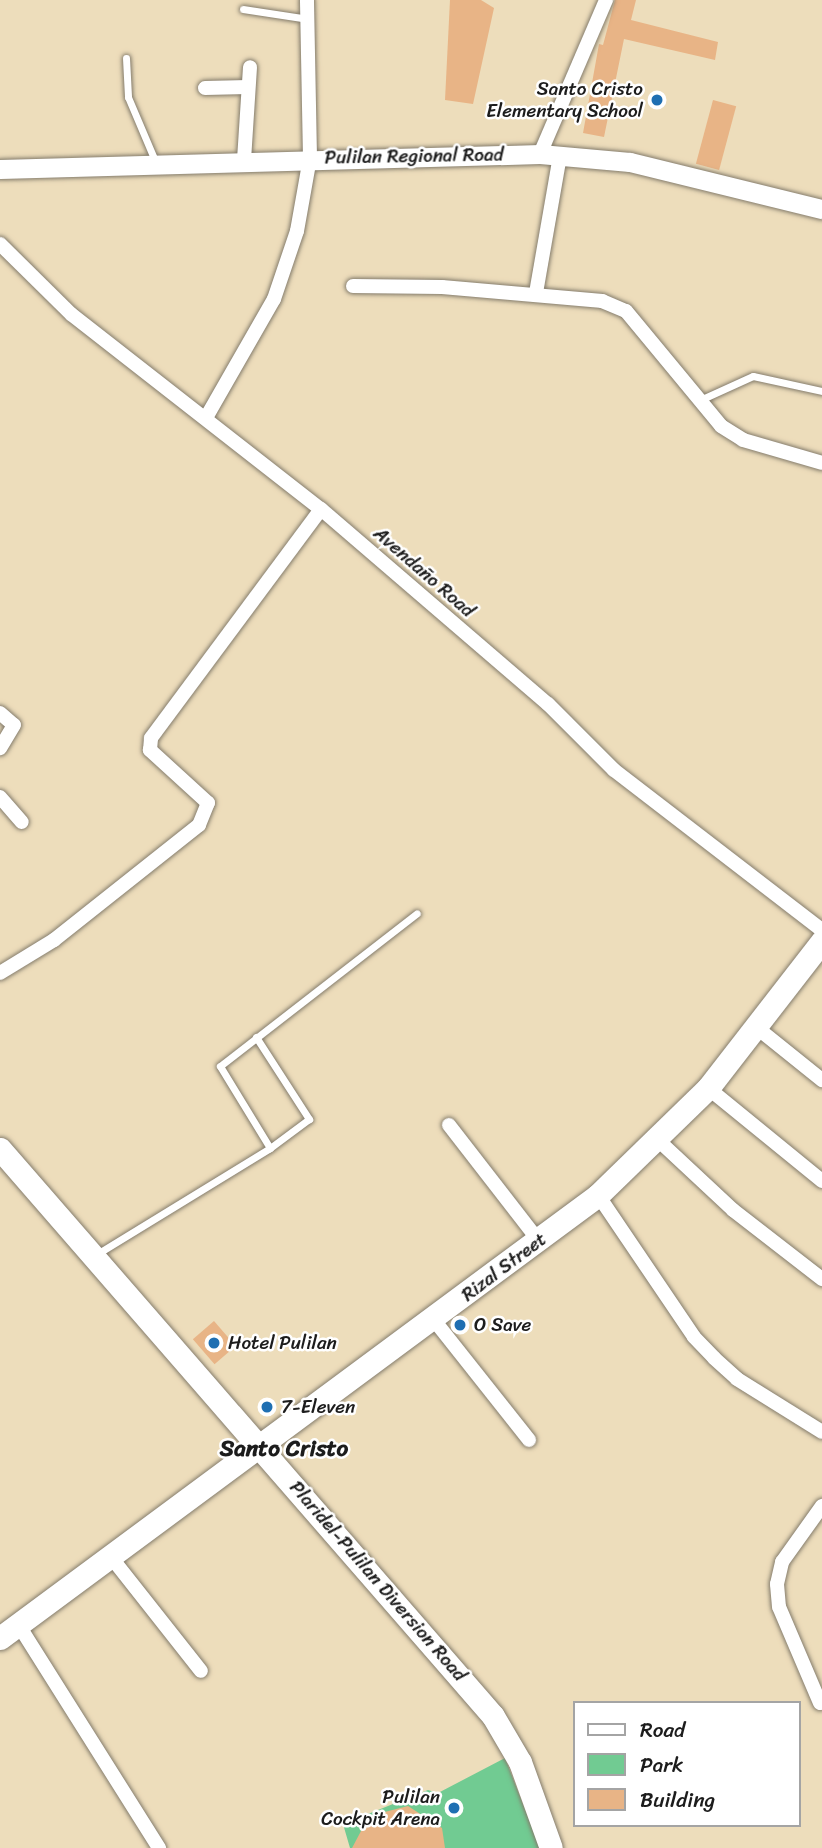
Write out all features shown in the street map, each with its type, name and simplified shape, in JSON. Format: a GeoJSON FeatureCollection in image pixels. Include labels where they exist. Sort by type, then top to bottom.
{"type":"FeatureCollection","features":[{"type":"Feature","properties":{"kind":"main road","name":"Pulilan Regional Road"},"geometry":{"type":"LineString","coordinates":[[0,169],[310,158],[540,154],[630,162],[822,209]]}},
{"type":"Feature","properties":{"kind":"main road","name":"Rizal Street"},"geometry":{"type":"LineString","coordinates":[[9,1631],[263,1447],[598,1195],[658,1140],[708,1088],[822,941]]}},
{"type":"Feature","properties":{"kind":"main road","name":"Plaridel-Pulilan Diversion Road"},"geometry":{"type":"LineString","coordinates":[[0,1149],[263,1447],[494,1716],[520,1762],[551,1848]]}},
{"type":"Feature","properties":{"kind":"street"},"geometry":{"type":"LineString","coordinates":[[207,416],[274,299],[297,231],[310,158],[307,0]]}},
{"type":"Feature","properties":{"kind":"street"},"geometry":{"type":"LineString","coordinates":[[540,154],[606,0]]}},
{"type":"Feature","properties":{"kind":"street"},"geometry":{"type":"LineString","coordinates":[[244,160],[250,67]]}},
{"type":"Feature","properties":{"kind":"street"},"geometry":{"type":"LineString","coordinates":[[205,88],[248,87]]}},
{"type":"Feature","properties":{"kind":"street"},"geometry":{"type":"LineString","coordinates":[[536,293],[560,156]]}},
{"type":"Feature","properties":{"kind":"street","name":"Avendaño Road"},"geometry":{"type":"LineString","coordinates":[[0,244],[71,314],[207,416],[321,509],[548,704],[614,770],[822,930]]}},
{"type":"Feature","properties":{"kind":"street"},"geometry":{"type":"LineString","coordinates":[[353,286],[536,293],[602,301],[626,311],[697,401],[721,426],[743,440],[822,463]]}},
{"type":"Feature","properties":{"kind":"street"},"geometry":{"type":"LineString","coordinates":[[0,973],[64,932],[199,825],[208,803],[150,750],[150,738],[321,509]]}},
{"type":"Feature","properties":{"kind":"street"},"geometry":{"type":"LineString","coordinates":[[0,713],[14,725],[0,748]]}},
{"type":"Feature","properties":{"kind":"street"},"geometry":{"type":"LineString","coordinates":[[0,797],[22,822]]}},
{"type":"Feature","properties":{"kind":"street"},"geometry":{"type":"LineString","coordinates":[[756,1027],[822,1080]]}},
{"type":"Feature","properties":{"kind":"street"},"geometry":{"type":"LineString","coordinates":[[708,1088],[822,1181]]}},
{"type":"Feature","properties":{"kind":"street"},"geometry":{"type":"LineString","coordinates":[[449,1125],[539,1241]]}},
{"type":"Feature","properties":{"kind":"street"},"geometry":{"type":"LineString","coordinates":[[658,1140],[733,1210],[822,1279]]}},
{"type":"Feature","properties":{"kind":"street"},"geometry":{"type":"LineString","coordinates":[[598,1195],[694,1337],[737,1379],[822,1432]]}},
{"type":"Feature","properties":{"kind":"street"},"geometry":{"type":"LineString","coordinates":[[434,1320],[529,1440]]}},
{"type":"Feature","properties":{"kind":"street"},"geometry":{"type":"LineString","coordinates":[[820,1703],[779,1606],[777,1584],[782,1562],[822,1506]]}},
{"type":"Feature","properties":{"kind":"street"},"geometry":{"type":"LineString","coordinates":[[111,1557],[201,1671]]}},
{"type":"Feature","properties":{"kind":"street"},"geometry":{"type":"LineString","coordinates":[[9,1631],[159,1848]]}},
{"type":"Feature","properties":{"kind":"lane"},"geometry":{"type":"LineString","coordinates":[[243,9],[308,19]]}},
{"type":"Feature","properties":{"kind":"lane"},"geometry":{"type":"LineString","coordinates":[[126,58],[128,97],[156,164]]}},
{"type":"Feature","properties":{"kind":"lane"},"geometry":{"type":"LineString","coordinates":[[697,401],[753,376],[822,391]]}},
{"type":"Feature","properties":{"kind":"lane"},"geometry":{"type":"LineString","coordinates":[[270,1148],[219,1066],[417,913]]}},
{"type":"Feature","properties":{"kind":"lane"},"geometry":{"type":"LineString","coordinates":[[94,1257],[270,1148],[309,1119],[256,1037]]}},
{"type":"Feature","properties":{"kind":"green space","name":"Pulilan Cockpit Arena"},"geometry":{"type":"Polygon","coordinates":[[[505,1758],[540,1848],[350,1848],[343,1824],[428,1790],[438,1793],[505,1758]]]}},
{"type":"Feature","properties":{"kind":"building"},"geometry":{"type":"Polygon","coordinates":[[[450,0],[481,0],[494,8],[473,104],[445,100],[450,0]]]}},
{"type":"Feature","properties":{"kind":"building"},"geometry":{"type":"Polygon","coordinates":[[[615,0],[636,0],[631,20],[718,42],[715,60],[624,39],[604,137],[583,133],[599,44],[603,45],[615,0]]]}},
{"type":"Feature","properties":{"kind":"building"},"geometry":{"type":"Polygon","coordinates":[[[713,100],[736,106],[719,170],[696,164],[713,100]]]}},
{"type":"Feature","properties":{"kind":"building","name":"Hotel Pulilan"},"geometry":{"type":"Polygon","coordinates":[[[214,1321],[236,1346],[215,1364],[193,1339],[214,1321]]]}},
{"type":"Feature","properties":{"kind":"building","name":"Pulilan Cockpit Arena"},"geometry":{"type":"Polygon","coordinates":[[[408,1806],[442,1828],[445,1848],[352,1848],[369,1816],[408,1806]]]}},
{"type":"Feature","properties":{"kind":"place","name":"Santo Cristo Elementary School"},"geometry":{"type":"Point","coordinates":[657,100]}},
{"type":"Feature","properties":{"kind":"place","name":"O Save"},"geometry":{"type":"Point","coordinates":[460,1325]}},
{"type":"Feature","properties":{"kind":"place","name":"Hotel Pulilan"},"geometry":{"type":"Point","coordinates":[214,1343]}},
{"type":"Feature","properties":{"kind":"place","name":"7-Eleven"},"geometry":{"type":"Point","coordinates":[267,1407]}},
{"type":"Feature","properties":{"kind":"place","name":"Pulilan Cockpit Arena"},"geometry":{"type":"Point","coordinates":[454,1808]}},
{"type":"Feature","properties":{"kind":"district","name":"Santo Cristo"},"geometry":{"type":"Point","coordinates":[284,1449]}}]}
